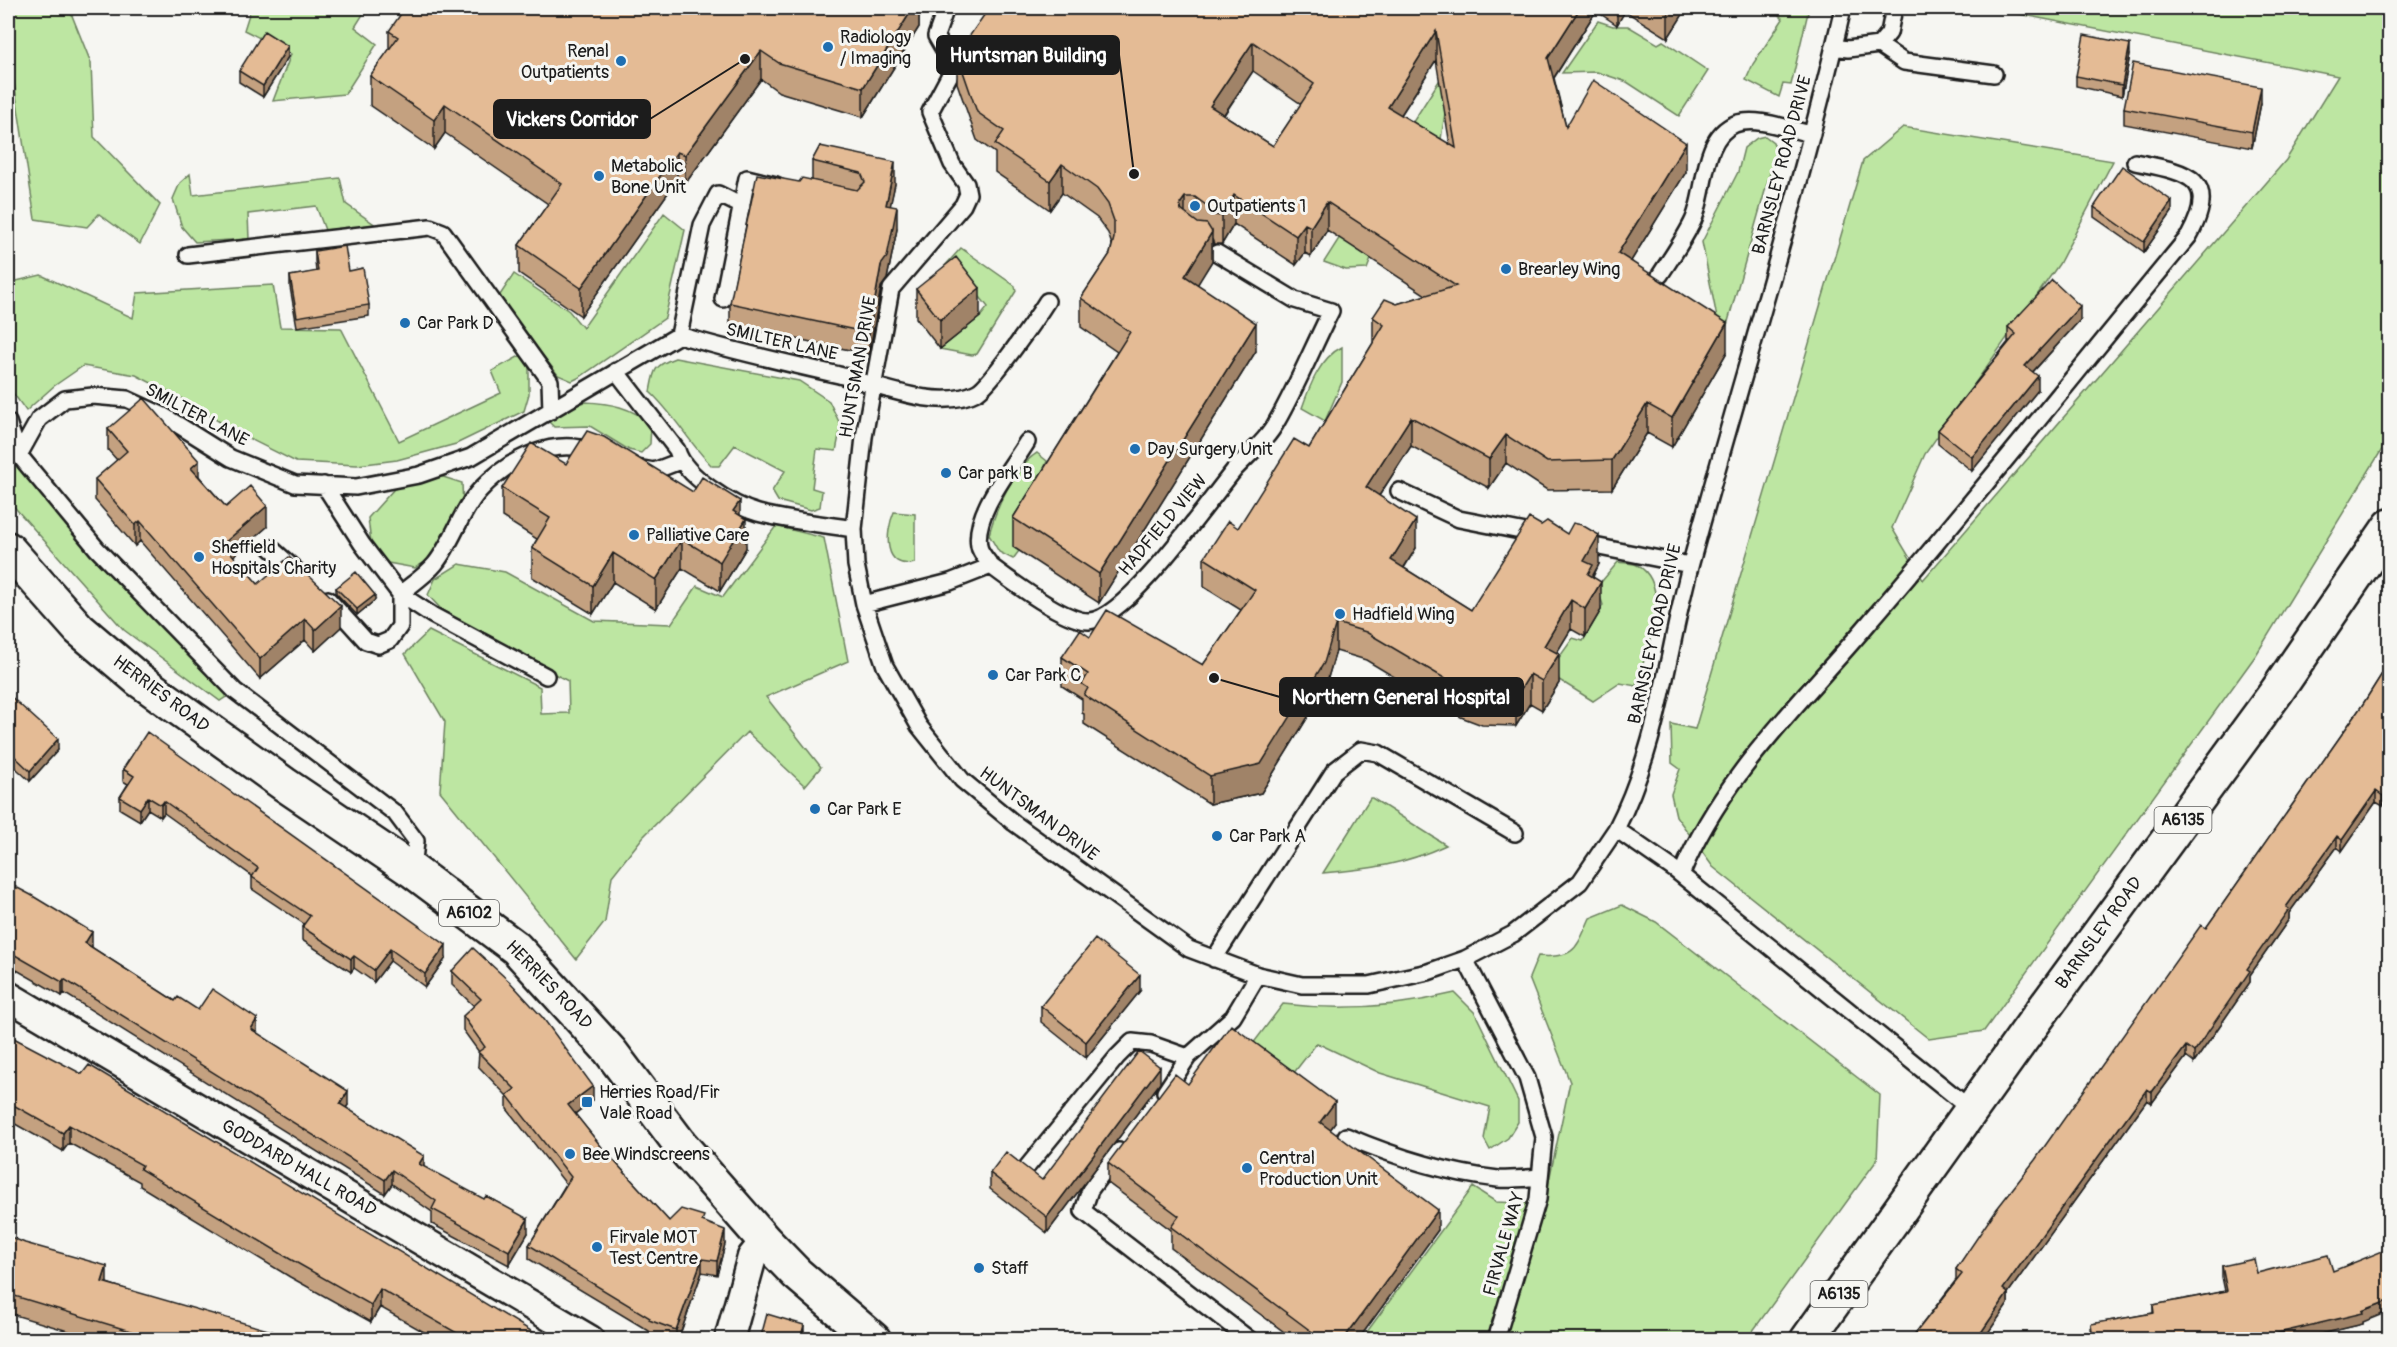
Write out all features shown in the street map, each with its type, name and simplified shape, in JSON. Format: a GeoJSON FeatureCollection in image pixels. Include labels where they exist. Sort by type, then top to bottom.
{"type":"FeatureCollection","features":[{"type":"Feature","properties":{"kind":"main road","name":"BARNSLEY ROAD"},"geometry":{"type":"LineString","coordinates":[[1807,1340],[2277,691],[2390,526]]}},
{"type":"Feature","properties":{"kind":"main road","name":"HERRIES ROAD"},"geometry":{"type":"LineString","coordinates":[[8,549],[79,628],[138,679],[284,784],[413,871],[516,948],[570,1003],[636,1082],[680,1144],[765,1241],[797,1274],[874,1340]]}},
{"type":"Feature","properties":{"kind":"street","name":"GODDARD HALL ROAD"},"geometry":{"type":"LineString","coordinates":[[8,996],[590,1340]]}},
{"type":"Feature","properties":{"kind":"street"},"geometry":{"type":"LineString","coordinates":[[729,1340],[752,1257],[765,1241]]}},
{"type":"Feature","properties":{"kind":"lane","name":"HUNTSMAN DRIVE"},"geometry":{"type":"LineString","coordinates":[[946,8],[936,36],[954,66],[930,112],[952,164],[966,184],[968,195],[963,205],[891,289],[879,349],[875,388],[864,437],[854,529],[856,566],[864,604],[885,666],[919,726],[962,780],[1014,823],[1189,949],[1258,975],[1302,985],[1369,985],[1428,972],[1465,959],[1513,934],[1580,882],[1616,829]]}},
{"type":"Feature","properties":{"kind":"lane","name":"BARNSLEY ROAD DRIVE"},"geometry":{"type":"LineString","coordinates":[[1616,829],[1642,770],[1690,565],[1812,134],[1843,8]]}},
{"type":"Feature","properties":{"kind":"lane"},"geometry":{"type":"LineString","coordinates":[[1880,45],[1889,33],[1894,8]]}},
{"type":"Feature","properties":{"kind":"lane"},"geometry":{"type":"LineString","coordinates":[[1834,47],[1848,50],[1880,45],[1904,62],[1994,74]]}},
{"type":"Feature","properties":{"kind":"lane"},"geometry":{"type":"LineString","coordinates":[[1660,275],[1693,223],[1701,200],[1711,152],[1722,133],[1735,124],[1752,122],[1812,134]]}},
{"type":"Feature","properties":{"kind":"lane"},"geometry":{"type":"LineString","coordinates":[[1681,875],[1694,844],[1730,788],[1781,720],[1867,626],[2189,236],[2201,214],[2200,188],[2190,176],[2135,162]]}},
{"type":"Feature","properties":{"kind":"lane"},"geometry":{"type":"LineString","coordinates":[[723,299],[747,178],[787,187]]}},
{"type":"Feature","properties":{"kind":"lane"},"geometry":{"type":"LineString","coordinates":[[679,335],[702,225],[718,194],[742,206]]}},
{"type":"Feature","properties":{"kind":"lane"},"geometry":{"type":"LineString","coordinates":[[188,255],[430,227],[443,232],[550,381],[550,411]]}},
{"type":"Feature","properties":{"kind":"lane","name":"HADFIELD VIEW"},"geometry":{"type":"LineString","coordinates":[[991,566],[1026,592],[1075,619],[1091,621],[1115,610],[1158,566],[1235,470],[1276,424],[1331,310],[1295,300],[1216,253]]}},
{"type":"Feature","properties":{"kind":"lane","name":"SMILTER LANE"},"geometry":{"type":"LineString","coordinates":[[19,456],[39,419],[65,399],[93,396],[127,399],[164,416],[231,458],[295,484],[356,487],[419,475],[471,457],[679,335],[842,376],[875,388],[912,396],[963,398],[980,390],[995,374],[1047,301]]}},
{"type":"Feature","properties":{"kind":"lane"},"geometry":{"type":"LineString","coordinates":[[615,371],[677,450],[680,461],[706,486],[756,513],[854,529]]}},
{"type":"Feature","properties":{"kind":"lane"},"geometry":{"type":"LineString","coordinates":[[8,422],[19,456],[97,549],[235,691],[395,813],[416,841],[413,871]]}},
{"type":"Feature","properties":{"kind":"lane"},"geometry":{"type":"LineString","coordinates":[[864,604],[950,582],[991,566],[979,549],[978,534],[983,514],[1027,442]]}},
{"type":"Feature","properties":{"kind":"lane"},"geometry":{"type":"LineString","coordinates":[[271,548],[316,588],[366,641],[378,645],[390,640],[400,626],[400,594],[435,564],[479,490],[502,471],[542,448],[565,446],[590,450],[608,457]]}},
{"type":"Feature","properties":{"kind":"lane"},"geometry":{"type":"LineString","coordinates":[[627,464],[654,471],[680,461]]}},
{"type":"Feature","properties":{"kind":"lane"},"geometry":{"type":"LineString","coordinates":[[324,485],[362,544],[400,594],[432,615],[546,676]]}},
{"type":"Feature","properties":{"kind":"lane"},"geometry":{"type":"LineString","coordinates":[[1399,491],[1459,519],[1690,565]]}},
{"type":"Feature","properties":{"kind":"lane"},"geometry":{"type":"LineString","coordinates":[[1214,959],[1334,771],[1361,750],[1378,753],[1515,833]]}},
{"type":"Feature","properties":{"kind":"lane"},"geometry":{"type":"LineString","coordinates":[[1616,829],[1681,875],[1972,1110]]}},
{"type":"Feature","properties":{"kind":"lane","name":"FIRVALE WAY"},"geometry":{"type":"LineString","coordinates":[[1465,959],[1527,1078],[1544,1137],[1538,1199],[1496,1340]]}},
{"type":"Feature","properties":{"kind":"lane"},"geometry":{"type":"LineString","coordinates":[[1159,1100],[1188,1057],[1233,1017],[1258,975]]}},
{"type":"Feature","properties":{"kind":"lane"},"geometry":{"type":"LineString","coordinates":[[1027,1167],[1117,1057],[1132,1042],[1151,1044],[1188,1057]]}},
{"type":"Feature","properties":{"kind":"lane"},"geometry":{"type":"LineString","coordinates":[[1131,1136],[1090,1190],[1083,1211],[1250,1340]]}},
{"type":"Feature","properties":{"kind":"lane"},"geometry":{"type":"LineString","coordinates":[[1346,1136],[1368,1145],[1456,1171],[1500,1179],[1540,1177]]}},
{"type":"Feature","properties":{"kind":"green space"},"geometry":{"type":"Polygon","coordinates":[[[8,8],[69,8],[91,63],[94,137],[160,205],[140,244],[99,214],[87,227],[35,219],[8,43],[8,8]]]}},
{"type":"Feature","properties":{"kind":"green space"},"geometry":{"type":"Polygon","coordinates":[[[251,8],[367,8],[355,27],[377,44],[345,94],[273,101],[291,54],[244,30],[251,8]]]}},
{"type":"Feature","properties":{"kind":"green space"},"geometry":{"type":"Polygon","coordinates":[[[1776,8],[1809,8],[1791,85],[1783,84],[1779,97],[1746,80],[1753,64],[1783,19],[1774,10],[1776,8]]]}},
{"type":"Feature","properties":{"kind":"green space"},"geometry":{"type":"Polygon","coordinates":[[[1988,8],[2389,8],[2389,438],[2256,655],[1984,1031],[1929,1039],[1713,867],[1676,816],[1671,794],[1680,769],[1672,763],[1671,724],[1695,729],[1863,161],[1903,127],[2113,161],[2059,264],[1925,454],[1892,528],[1923,580],[2286,160],[2338,76],[1988,8]]]}},
{"type":"Feature","properties":{"kind":"green space"},"geometry":{"type":"Polygon","coordinates":[[[1598,21],[1613,26],[1628,26],[1658,44],[1663,41],[1708,71],[1679,116],[1627,82],[1597,72],[1562,73],[1598,21]]]}},
{"type":"Feature","properties":{"kind":"green space"},"geometry":{"type":"Polygon","coordinates":[[[1446,70],[1445,113],[1437,165],[1355,248],[1371,259],[1367,269],[1346,270],[1324,262],[1446,70]]]}},
{"type":"Feature","properties":{"kind":"green space"},"geometry":{"type":"Polygon","coordinates":[[[1765,136],[1773,142],[1776,152],[1722,343],[1702,242],[1738,172],[1744,148],[1757,138],[1765,136]]]}},
{"type":"Feature","properties":{"kind":"green space"},"geometry":{"type":"Polygon","coordinates":[[[190,174],[193,195],[340,178],[346,204],[377,226],[325,230],[316,206],[248,214],[249,239],[195,242],[182,227],[173,199],[180,183],[190,174]]]}},
{"type":"Feature","properties":{"kind":"green space"},"geometry":{"type":"Polygon","coordinates":[[[664,213],[685,230],[665,318],[580,377],[572,381],[558,375],[498,298],[514,274],[569,311],[583,328],[664,213]]]}},
{"type":"Feature","properties":{"kind":"green space"},"geometry":{"type":"Polygon","coordinates":[[[961,248],[1015,286],[1016,291],[977,354],[972,355],[940,349],[980,317],[988,307],[973,288],[942,269],[961,248]]]}},
{"type":"Feature","properties":{"kind":"green space"},"geometry":{"type":"Polygon","coordinates":[[[41,275],[133,318],[137,293],[273,285],[280,327],[341,328],[399,441],[501,393],[492,371],[529,351],[529,394],[524,411],[456,444],[397,460],[357,465],[296,462],[236,432],[188,402],[136,375],[83,366],[54,386],[26,411],[8,386],[8,283],[41,275]]]}},
{"type":"Feature","properties":{"kind":"green space"},"geometry":{"type":"Polygon","coordinates":[[[1342,347],[1342,382],[1325,421],[1302,408],[1312,381],[1322,365],[1342,347]]]}},
{"type":"Feature","properties":{"kind":"green space"},"geometry":{"type":"Polygon","coordinates":[[[675,358],[799,381],[829,401],[841,426],[836,451],[817,449],[812,488],[822,491],[820,507],[811,510],[778,501],[772,491],[785,471],[735,445],[719,466],[712,466],[650,392],[652,379],[658,366],[675,358]]]}},
{"type":"Feature","properties":{"kind":"green space"},"geometry":{"type":"Polygon","coordinates":[[[585,402],[620,407],[643,418],[651,424],[650,444],[641,453],[629,450],[590,426],[554,427],[547,420],[565,409],[585,402]]]}},
{"type":"Feature","properties":{"kind":"green space"},"geometry":{"type":"Polygon","coordinates":[[[8,438],[235,691],[220,701],[124,630],[8,500],[8,438]]]}},
{"type":"Feature","properties":{"kind":"green space"},"geometry":{"type":"Polygon","coordinates":[[[1037,453],[1047,461],[1013,547],[1019,551],[1013,559],[999,552],[989,535],[996,513],[1014,478],[1029,459],[1037,453]]]}},
{"type":"Feature","properties":{"kind":"green space"},"geometry":{"type":"Polygon","coordinates":[[[437,475],[462,483],[463,508],[432,558],[415,568],[388,563],[371,543],[368,518],[394,489],[437,475]]]}},
{"type":"Feature","properties":{"kind":"green space"},"geometry":{"type":"Polygon","coordinates":[[[894,512],[915,514],[915,563],[905,564],[897,561],[889,548],[889,530],[894,512]]]}},
{"type":"Feature","properties":{"kind":"green space"},"geometry":{"type":"Polygon","coordinates":[[[776,526],[824,538],[848,661],[766,697],[821,767],[805,786],[747,732],[643,837],[612,876],[605,922],[576,959],[440,791],[445,722],[405,654],[429,631],[540,687],[541,714],[569,713],[568,681],[452,621],[428,595],[435,579],[459,564],[505,572],[594,621],[671,624],[697,586],[723,597],[776,526]]]}},
{"type":"Feature","properties":{"kind":"green space"},"geometry":{"type":"Polygon","coordinates":[[[1618,562],[1637,565],[1648,575],[1654,588],[1656,604],[1654,621],[1636,686],[1620,683],[1593,701],[1548,673],[1573,638],[1583,641],[1603,605],[1597,587],[1618,562]]]}},
{"type":"Feature","properties":{"kind":"green space"},"geometry":{"type":"Polygon","coordinates":[[[1370,798],[1446,845],[1386,865],[1323,873],[1370,798]]]}},
{"type":"Feature","properties":{"kind":"green space"},"geometry":{"type":"Polygon","coordinates":[[[1622,905],[1656,922],[1880,1095],[1877,1160],[1747,1339],[1361,1340],[1473,1187],[1496,1202],[1544,1204],[1570,1082],[1529,978],[1538,956],[1560,956],[1573,950],[1590,918],[1622,905]]]}},
{"type":"Feature","properties":{"kind":"green space"},"geometry":{"type":"Polygon","coordinates":[[[1455,993],[1475,1013],[1518,1101],[1518,1122],[1508,1138],[1490,1150],[1484,1139],[1490,1107],[1380,1073],[1317,1043],[1293,1074],[1252,1045],[1283,1004],[1326,1007],[1369,1006],[1412,1002],[1455,993]]]}},
{"type":"Feature","properties":{"kind":"building"},"geometry":{"type":"Polygon","coordinates":[[[405,8],[913,8],[863,88],[779,63],[761,51],[685,155],[677,152],[581,288],[519,245],[562,184],[445,104],[434,120],[370,76],[398,37],[389,31],[405,8]]]}},
{"type":"Feature","properties":{"kind":"building"},"geometry":{"type":"Polygon","coordinates":[[[989,8],[1354,8],[1357,10],[1358,8],[1580,8],[1548,58],[1566,127],[1593,80],[1686,143],[1618,253],[1727,323],[1672,418],[1647,404],[1612,460],[1547,462],[1506,435],[1489,459],[1411,417],[1366,487],[1416,520],[1391,560],[1471,610],[1529,518],[1541,525],[1547,521],[1567,534],[1573,523],[1582,525],[1599,535],[1584,561],[1593,565],[1588,574],[1601,582],[1585,609],[1571,600],[1544,646],[1559,654],[1542,681],[1530,674],[1516,697],[1482,696],[1461,688],[1366,632],[1336,623],[1324,663],[1261,764],[1210,776],[1084,695],[1088,688],[1082,684],[1088,674],[1062,657],[1080,630],[1090,637],[1107,610],[1203,665],[1255,590],[1204,558],[1228,521],[1238,528],[1294,439],[1309,448],[1384,325],[1373,317],[1385,299],[1397,304],[1456,286],[1327,202],[1311,227],[1305,224],[1296,236],[1234,195],[1222,216],[1214,215],[1210,208],[1195,197],[1185,197],[1180,204],[1181,210],[1198,223],[1207,224],[1212,232],[1185,276],[1256,323],[1099,574],[1013,518],[1130,332],[1081,298],[1110,254],[1114,238],[1114,221],[1108,204],[1097,189],[1062,164],[1050,181],[995,144],[1004,131],[977,112],[957,54],[989,8]],[[1436,31],[1388,107],[1456,148],[1436,31]],[[1253,42],[1210,106],[1273,146],[1314,84],[1253,42]]]}},
{"type":"Feature","properties":{"kind":"building"},"geometry":{"type":"Polygon","coordinates":[[[264,31],[288,46],[263,86],[239,71],[264,31]]]}},
{"type":"Feature","properties":{"kind":"building"},"geometry":{"type":"Polygon","coordinates":[[[2084,35],[2130,44],[2122,85],[2076,76],[2084,35]]]}},
{"type":"Feature","properties":{"kind":"building"},"geometry":{"type":"Polygon","coordinates":[[[2133,63],[2261,87],[2252,132],[2124,108],[2133,63]]]}},
{"type":"Feature","properties":{"kind":"building"},"geometry":{"type":"Polygon","coordinates":[[[820,146],[895,162],[886,205],[897,207],[887,257],[881,265],[869,333],[730,303],[757,174],[799,182],[802,178],[857,190],[865,182],[861,173],[812,161],[820,146]]]}},
{"type":"Feature","properties":{"kind":"building"},"geometry":{"type":"Polygon","coordinates":[[[2122,166],[2172,201],[2144,242],[2094,207],[2122,166]]]}},
{"type":"Feature","properties":{"kind":"building"},"geometry":{"type":"Polygon","coordinates":[[[345,246],[349,271],[363,268],[369,305],[297,317],[290,276],[318,271],[315,251],[345,246]]]}},
{"type":"Feature","properties":{"kind":"building"},"geometry":{"type":"Polygon","coordinates":[[[956,257],[980,288],[940,320],[916,289],[956,257]]]}},
{"type":"Feature","properties":{"kind":"building"},"geometry":{"type":"Polygon","coordinates":[[[2052,280],[2080,306],[2025,366],[2038,376],[1972,457],[1938,430],[2016,334],[2008,327],[2052,280]]]}},
{"type":"Feature","properties":{"kind":"building","name":"Sheffield Hospitals Charity"},"geometry":{"type":"Polygon","coordinates":[[[144,398],[199,461],[191,468],[226,507],[250,486],[267,506],[223,544],[258,584],[289,557],[341,606],[315,630],[305,619],[260,659],[140,521],[135,525],[95,479],[127,451],[108,429],[144,398]]]}},
{"type":"Feature","properties":{"kind":"building","name":"Palliative Care"},"geometry":{"type":"Polygon","coordinates":[[[587,431],[604,437],[693,492],[702,477],[740,501],[733,511],[746,519],[720,562],[682,539],[656,580],[613,553],[593,586],[532,548],[550,518],[502,488],[531,443],[566,464],[587,431]]]}},
{"type":"Feature","properties":{"kind":"building"},"geometry":{"type":"Polygon","coordinates":[[[356,572],[375,595],[357,609],[336,588],[356,572]]]}},
{"type":"Feature","properties":{"kind":"building"},"geometry":{"type":"Polygon","coordinates":[[[2390,661],[2390,786],[2383,796],[2376,791],[2342,840],[2337,836],[2286,907],[2289,909],[2247,969],[2250,971],[2194,1052],[2186,1046],[2152,1092],[2147,1089],[2003,1289],[2008,1293],[1976,1340],[1910,1340],[1962,1274],[1956,1269],[1996,1210],[2035,1160],[2201,925],[2206,928],[2363,704],[2390,661]]]}},
{"type":"Feature","properties":{"kind":"building"},"geometry":{"type":"Polygon","coordinates":[[[8,694],[58,739],[30,771],[8,750],[8,694]]]}},
{"type":"Feature","properties":{"kind":"building"},"geometry":{"type":"Polygon","coordinates":[[[147,732],[446,945],[425,974],[390,949],[374,970],[354,956],[351,959],[302,927],[310,916],[252,877],[258,868],[164,801],[161,805],[148,797],[140,809],[120,797],[134,776],[123,769],[147,732]]]}},
{"type":"Feature","properties":{"kind":"building"},"geometry":{"type":"Polygon","coordinates":[[[8,883],[92,932],[85,943],[175,1001],[178,997],[198,1010],[212,989],[257,1019],[251,1029],[348,1091],[340,1104],[424,1156],[419,1164],[484,1199],[486,1196],[528,1219],[509,1251],[432,1209],[436,1201],[392,1170],[385,1180],[64,979],[62,982],[8,951],[8,883]]]}},
{"type":"Feature","properties":{"kind":"building"},"geometry":{"type":"Polygon","coordinates":[[[1095,939],[1140,975],[1086,1042],[1041,1006],[1095,939]]]}},
{"type":"Feature","properties":{"kind":"building"},"geometry":{"type":"Polygon","coordinates":[[[473,948],[510,982],[543,1018],[593,1086],[568,1105],[604,1150],[669,1221],[681,1209],[704,1216],[702,1221],[725,1230],[717,1261],[702,1259],[676,1330],[649,1320],[650,1318],[529,1245],[571,1177],[507,1095],[515,1089],[478,1052],[485,1047],[463,1016],[481,999],[452,971],[473,948]]]}},
{"type":"Feature","properties":{"kind":"building","name":"Central Production Unit"},"geometry":{"type":"Polygon","coordinates":[[[1231,1025],[1335,1102],[1320,1122],[1438,1210],[1343,1340],[1323,1340],[1171,1227],[1179,1216],[1108,1163],[1175,1074],[1188,1084],[1231,1025]]]}},
{"type":"Feature","properties":{"kind":"building"},"geometry":{"type":"Polygon","coordinates":[[[8,1035],[82,1074],[89,1065],[546,1340],[469,1340],[380,1289],[371,1305],[140,1169],[142,1165],[69,1125],[63,1133],[8,1102],[8,1035]]]}},
{"type":"Feature","properties":{"kind":"building"},"geometry":{"type":"Polygon","coordinates":[[[1139,1051],[1160,1067],[1047,1217],[990,1173],[1006,1152],[1042,1180],[1139,1051]]]}},
{"type":"Feature","properties":{"kind":"building"},"geometry":{"type":"Polygon","coordinates":[[[8,1236],[107,1266],[102,1282],[275,1332],[273,1340],[160,1340],[8,1294],[8,1236]]]}},
{"type":"Feature","properties":{"kind":"building"},"geometry":{"type":"Polygon","coordinates":[[[2390,1248],[2390,1300],[2362,1311],[2363,1313],[2252,1339],[2251,1336],[2234,1340],[2093,1340],[2091,1324],[2154,1313],[2153,1305],[2227,1291],[2222,1266],[2254,1259],[2257,1273],[2328,1255],[2333,1271],[2390,1248]]]}},
{"type":"Feature","properties":{"kind":"building"},"geometry":{"type":"Polygon","coordinates":[[[767,1314],[804,1325],[800,1340],[760,1340],[767,1314]]]}},
{"type":"Feature","properties":{"kind":"place","name":"Radiology / Imaging"},"geometry":{"type":"Point","coordinates":[828,47]}},
{"type":"Feature","properties":{"kind":"place","name":"Vickers Corridor"},"geometry":{"type":"Point","coordinates":[745,59]}},
{"type":"Feature","properties":{"kind":"place","name":"Renal Outpatients"},"geometry":{"type":"Point","coordinates":[621,61]}},
{"type":"Feature","properties":{"kind":"place","name":"Huntsman Building"},"geometry":{"type":"Point","coordinates":[1134,174]}},
{"type":"Feature","properties":{"kind":"place","name":"Metabolic Bone Unit"},"geometry":{"type":"Point","coordinates":[599,176]}},
{"type":"Feature","properties":{"kind":"place","name":"Outpatients 1"},"geometry":{"type":"Point","coordinates":[1195,206]}},
{"type":"Feature","properties":{"kind":"place","name":"Brearley Wing"},"geometry":{"type":"Point","coordinates":[1506,269]}},
{"type":"Feature","properties":{"kind":"place","name":"Car Park D"},"geometry":{"type":"Point","coordinates":[405,323]}},
{"type":"Feature","properties":{"kind":"place","name":"Day Surgery Unit"},"geometry":{"type":"Point","coordinates":[1135,449]}},
{"type":"Feature","properties":{"kind":"place","name":"Car park B"},"geometry":{"type":"Point","coordinates":[946,473]}},
{"type":"Feature","properties":{"kind":"place","name":"Palliative Care"},"geometry":{"type":"Point","coordinates":[634,535]}},
{"type":"Feature","properties":{"kind":"place","name":"Sheffield Hospitals Charity"},"geometry":{"type":"Point","coordinates":[199,557]}},
{"type":"Feature","properties":{"kind":"place","name":"Hadfield Wing"},"geometry":{"type":"Point","coordinates":[1340,614]}},
{"type":"Feature","properties":{"kind":"place","name":"Car Park C"},"geometry":{"type":"Point","coordinates":[993,675]}},
{"type":"Feature","properties":{"kind":"place","name":"Northern General Hospital"},"geometry":{"type":"Point","coordinates":[1214,678]}},
{"type":"Feature","properties":{"kind":"place","name":"Car Park E"},"geometry":{"type":"Point","coordinates":[815,809]}},
{"type":"Feature","properties":{"kind":"place","name":"Car Park A"},"geometry":{"type":"Point","coordinates":[1217,836]}},
{"type":"Feature","properties":{"kind":"place","name":"Herries Road/Fir Vale Road"},"geometry":{"type":"Point","coordinates":[587,1102]}},
{"type":"Feature","properties":{"kind":"place","name":"Bee Windscreens"},"geometry":{"type":"Point","coordinates":[570,1154]}},
{"type":"Feature","properties":{"kind":"place","name":"Central Production Unit"},"geometry":{"type":"Point","coordinates":[1247,1168]}},
{"type":"Feature","properties":{"kind":"place","name":"Firvale MOT Test Centre"},"geometry":{"type":"Point","coordinates":[597,1247]}},
{"type":"Feature","properties":{"kind":"place","name":"Staff"},"geometry":{"type":"Point","coordinates":[979,1268]}}]}
